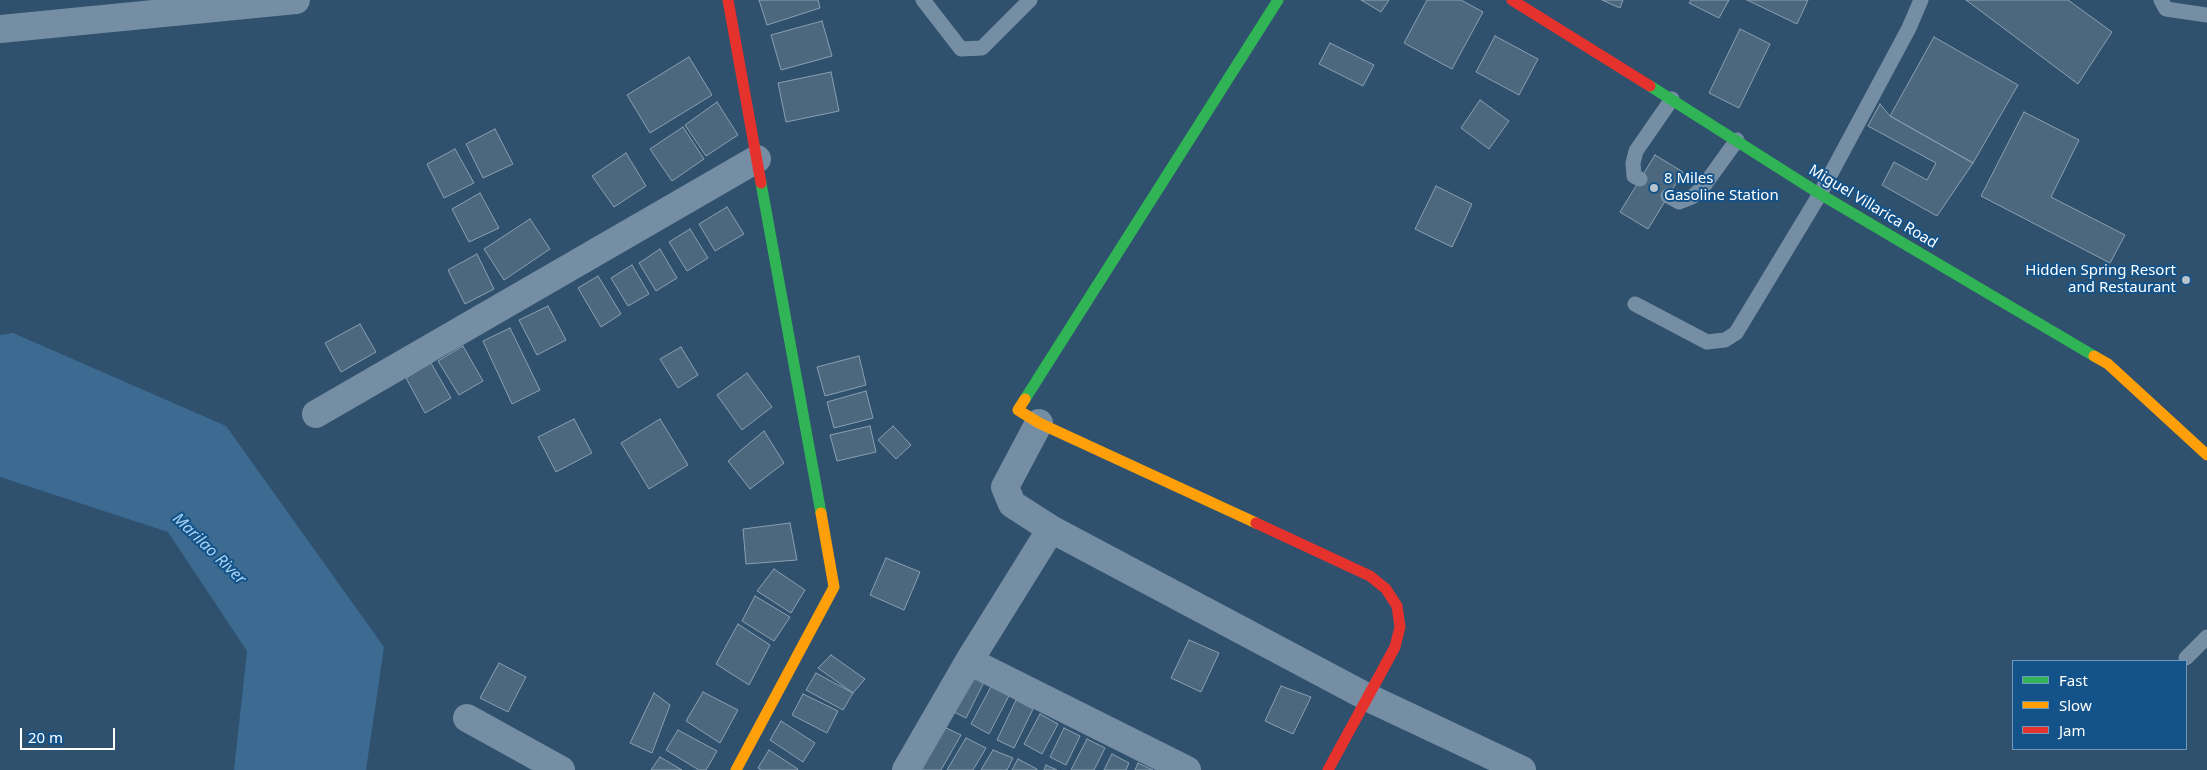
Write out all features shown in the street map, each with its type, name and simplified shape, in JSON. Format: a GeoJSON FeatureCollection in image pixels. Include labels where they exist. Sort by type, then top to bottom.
{"type":"FeatureCollection","features":[{"type":"Feature","properties":{"kind":"street"},"geometry":{"type":"LineString","coordinates":[[0,29],[296,0]]}},
{"type":"Feature","properties":{"kind":"street"},"geometry":{"type":"LineString","coordinates":[[728,0],[834,587],[736,770]]}},
{"type":"Feature","properties":{"kind":"street"},"geometry":{"type":"LineString","coordinates":[[1278,0],[1018,410],[1039,422],[1370,576],[1386,589],[1397,606],[1400,627],[1394,647],[1369,698],[1328,770]]}},
{"type":"Feature","properties":{"kind":"street","name":"Miguel Villarica Road"},"geometry":{"type":"LineString","coordinates":[[1512,0],[1672,99],[1820,194],[2108,364],[2207,455]]}},
{"type":"Feature","properties":{"kind":"street"},"geometry":{"type":"LineString","coordinates":[[316,414],[757,159]]}},
{"type":"Feature","properties":{"kind":"street"},"geometry":{"type":"LineString","coordinates":[[1039,422],[1004,487],[1012,504],[1051,529],[1369,698],[1522,770]]}},
{"type":"Feature","properties":{"kind":"street"},"geometry":{"type":"LineString","coordinates":[[906,770],[969,661],[1051,529]]}},
{"type":"Feature","properties":{"kind":"street"},"geometry":{"type":"LineString","coordinates":[[969,661],[1187,770]]}},
{"type":"Feature","properties":{"kind":"street"},"geometry":{"type":"LineString","coordinates":[[467,718],[561,770]]}},
{"type":"Feature","properties":{"kind":"lane"},"geometry":{"type":"LineString","coordinates":[[922,0],[961,49],[982,48],[1030,0]]}},
{"type":"Feature","properties":{"kind":"lane"},"geometry":{"type":"LineString","coordinates":[[1635,304],[1707,342],[1725,340],[1736,333],[1820,194],[1909,28],[1921,0]]}},
{"type":"Feature","properties":{"kind":"lane"},"geometry":{"type":"LineString","coordinates":[[2161,0],[2166,10],[2207,15]]}},
{"type":"Feature","properties":{"kind":"lane"},"geometry":{"type":"LineString","coordinates":[[1640,179],[1634,176],[1633,163],[1636,151],[1672,99]]}},
{"type":"Feature","properties":{"kind":"lane"},"geometry":{"type":"LineString","coordinates":[[1668,196],[1679,202],[1692,197],[1703,187],[1737,140]]}},
{"type":"Feature","properties":{"kind":"lane"},"geometry":{"type":"LineString","coordinates":[[2186,658],[2207,637]]}},
{"type":"Feature","properties":{"kind":"water","name":"Marilao River"},"geometry":{"type":"Polygon","coordinates":[[[13,333],[226,426],[384,647],[366,770],[234,770],[247,651],[168,532],[0,477],[0,335],[13,333]]]}},
{"type":"Feature","properties":{"kind":"building"},"geometry":{"type":"Polygon","coordinates":[[[759,0],[818,0],[820,8],[767,25],[759,0]]]}},
{"type":"Feature","properties":{"kind":"building"},"geometry":{"type":"Polygon","coordinates":[[[1361,0],[1389,0],[1381,12],[1361,0]]]}},
{"type":"Feature","properties":{"kind":"building"},"geometry":{"type":"Polygon","coordinates":[[[1427,0],[1461,0],[1483,12],[1452,69],[1404,43],[1427,0]]]}},
{"type":"Feature","properties":{"kind":"building"},"geometry":{"type":"Polygon","coordinates":[[[1602,0],[1623,0],[1620,8],[1602,0]]]}},
{"type":"Feature","properties":{"kind":"building"},"geometry":{"type":"Polygon","coordinates":[[[1691,0],[1729,0],[1719,18],[1689,3],[1691,0]]]}},
{"type":"Feature","properties":{"kind":"building"},"geometry":{"type":"Polygon","coordinates":[[[1747,0],[1808,0],[1797,24],[1747,0]]]}},
{"type":"Feature","properties":{"kind":"building"},"geometry":{"type":"Polygon","coordinates":[[[1966,0],[2068,0],[2112,32],[2078,84],[1966,0]]]}},
{"type":"Feature","properties":{"kind":"building"},"geometry":{"type":"Polygon","coordinates":[[[822,21],[832,56],[781,70],[771,35],[822,21]]]}},
{"type":"Feature","properties":{"kind":"building"},"geometry":{"type":"Polygon","coordinates":[[[1740,29],[1770,44],[1739,108],[1709,93],[1740,29]]]}},
{"type":"Feature","properties":{"kind":"building"},"geometry":{"type":"Polygon","coordinates":[[[1495,36],[1538,59],[1519,95],[1476,72],[1495,36]]]}},
{"type":"Feature","properties":{"kind":"building"},"geometry":{"type":"Polygon","coordinates":[[[1934,37],[2018,85],[1973,163],[1890,116],[1934,37]]]}},
{"type":"Feature","properties":{"kind":"building"},"geometry":{"type":"Polygon","coordinates":[[[1330,43],[1374,65],[1363,86],[1319,64],[1330,43]]]}},
{"type":"Feature","properties":{"kind":"building"},"geometry":{"type":"Polygon","coordinates":[[[689,57],[712,95],[650,133],[627,95],[689,57]]]}},
{"type":"Feature","properties":{"kind":"building"},"geometry":{"type":"Polygon","coordinates":[[[831,72],[839,111],[786,122],[778,83],[831,72]]]}},
{"type":"Feature","properties":{"kind":"building"},"geometry":{"type":"Polygon","coordinates":[[[1480,100],[1509,121],[1489,149],[1461,128],[1480,100]]]}},
{"type":"Feature","properties":{"kind":"building"},"geometry":{"type":"Polygon","coordinates":[[[717,102],[738,135],[706,156],[685,125],[717,102]]]}},
{"type":"Feature","properties":{"kind":"building"},"geometry":{"type":"Polygon","coordinates":[[[1880,104],[1890,116],[1973,163],[1937,216],[1882,185],[1894,162],[1927,180],[1936,163],[1868,126],[1880,104]]]}},
{"type":"Feature","properties":{"kind":"building"},"geometry":{"type":"Polygon","coordinates":[[[2024,112],[2079,140],[2051,197],[2125,235],[2110,263],[1981,196],[2024,112]]]}},
{"type":"Feature","properties":{"kind":"building"},"geometry":{"type":"Polygon","coordinates":[[[683,127],[704,159],[672,181],[650,149],[683,127]]]}},
{"type":"Feature","properties":{"kind":"building"},"geometry":{"type":"Polygon","coordinates":[[[495,129],[513,164],[483,178],[466,144],[495,129]]]}},
{"type":"Feature","properties":{"kind":"building"},"geometry":{"type":"Polygon","coordinates":[[[455,149],[474,183],[444,198],[427,164],[455,149]]]}},
{"type":"Feature","properties":{"kind":"building"},"geometry":{"type":"Polygon","coordinates":[[[626,153],[646,186],[614,207],[592,176],[626,153]]]}},
{"type":"Feature","properties":{"kind":"building","name":"8 Miles Gasoline Station"},"geometry":{"type":"Polygon","coordinates":[[[1655,155],[1683,172],[1648,229],[1620,212],[1655,155]]]}},
{"type":"Feature","properties":{"kind":"building"},"geometry":{"type":"Polygon","coordinates":[[[1436,186],[1472,204],[1452,247],[1415,229],[1436,186]]]}},
{"type":"Feature","properties":{"kind":"building"},"geometry":{"type":"Polygon","coordinates":[[[480,193],[499,228],[469,242],[452,209],[480,193]]]}},
{"type":"Feature","properties":{"kind":"building"},"geometry":{"type":"Polygon","coordinates":[[[727,207],[744,234],[715,251],[699,224],[727,207]]]}},
{"type":"Feature","properties":{"kind":"building"},"geometry":{"type":"Polygon","coordinates":[[[530,219],[550,249],[504,280],[484,249],[530,219]]]}},
{"type":"Feature","properties":{"kind":"building"},"geometry":{"type":"Polygon","coordinates":[[[690,229],[708,258],[687,271],[669,242],[690,229]]]}},
{"type":"Feature","properties":{"kind":"building"},"geometry":{"type":"Polygon","coordinates":[[[660,249],[677,278],[656,291],[639,263],[660,249]]]}},
{"type":"Feature","properties":{"kind":"building"},"geometry":{"type":"Polygon","coordinates":[[[477,254],[494,289],[465,304],[448,270],[477,254]]]}},
{"type":"Feature","properties":{"kind":"building"},"geometry":{"type":"Polygon","coordinates":[[[632,265],[649,294],[628,306],[611,278],[632,265]]]}},
{"type":"Feature","properties":{"kind":"building"},"geometry":{"type":"Polygon","coordinates":[[[598,276],[621,314],[601,327],[578,288],[598,276]]]}},
{"type":"Feature","properties":{"kind":"building"},"geometry":{"type":"Polygon","coordinates":[[[548,306],[566,340],[537,355],[519,320],[548,306]]]}},
{"type":"Feature","properties":{"kind":"building"},"geometry":{"type":"Polygon","coordinates":[[[360,324],[376,352],[341,372],[325,343],[360,324]]]}},
{"type":"Feature","properties":{"kind":"building"},"geometry":{"type":"Polygon","coordinates":[[[510,328],[540,390],[512,404],[483,341],[510,328]]]}},
{"type":"Feature","properties":{"kind":"building"},"geometry":{"type":"Polygon","coordinates":[[[463,346],[483,381],[459,395],[438,361],[463,346]]]}},
{"type":"Feature","properties":{"kind":"building"},"geometry":{"type":"Polygon","coordinates":[[[681,347],[698,375],[678,388],[660,359],[681,347]]]}},
{"type":"Feature","properties":{"kind":"building"},"geometry":{"type":"Polygon","coordinates":[[[859,356],[866,385],[825,396],[817,367],[859,356]]]}},
{"type":"Feature","properties":{"kind":"building"},"geometry":{"type":"Polygon","coordinates":[[[431,363],[451,398],[425,413],[406,378],[431,363]]]}},
{"type":"Feature","properties":{"kind":"building"},"geometry":{"type":"Polygon","coordinates":[[[747,373],[772,407],[742,430],[717,395],[747,373]]]}},
{"type":"Feature","properties":{"kind":"building"},"geometry":{"type":"Polygon","coordinates":[[[866,391],[873,418],[834,428],[827,402],[866,391]]]}},
{"type":"Feature","properties":{"kind":"building"},"geometry":{"type":"Polygon","coordinates":[[[574,419],[592,453],[556,472],[538,437],[574,419]]]}},
{"type":"Feature","properties":{"kind":"building"},"geometry":{"type":"Polygon","coordinates":[[[660,419],[688,465],[649,489],[621,443],[660,419]]]}},
{"type":"Feature","properties":{"kind":"building"},"geometry":{"type":"Polygon","coordinates":[[[870,426],[876,452],[837,461],[830,435],[870,426]]]}},
{"type":"Feature","properties":{"kind":"building"},"geometry":{"type":"Polygon","coordinates":[[[893,426],[911,445],[896,459],[878,440],[893,426]]]}},
{"type":"Feature","properties":{"kind":"building"},"geometry":{"type":"Polygon","coordinates":[[[764,431],[784,463],[750,489],[728,461],[764,431]]]}},
{"type":"Feature","properties":{"kind":"building"},"geometry":{"type":"Polygon","coordinates":[[[790,523],[797,560],[746,564],[743,529],[790,523]]]}},
{"type":"Feature","properties":{"kind":"building"},"geometry":{"type":"Polygon","coordinates":[[[886,558],[920,572],[904,610],[870,595],[886,558]]]}},
{"type":"Feature","properties":{"kind":"building"},"geometry":{"type":"Polygon","coordinates":[[[774,569],[805,590],[791,613],[757,591],[774,569]]]}},
{"type":"Feature","properties":{"kind":"building"},"geometry":{"type":"Polygon","coordinates":[[[755,596],[790,617],[774,641],[742,621],[755,596]]]}},
{"type":"Feature","properties":{"kind":"building"},"geometry":{"type":"Polygon","coordinates":[[[738,624],[770,645],[749,685],[716,664],[738,624]]]}},
{"type":"Feature","properties":{"kind":"building"},"geometry":{"type":"Polygon","coordinates":[[[1189,640],[1219,653],[1201,692],[1171,678],[1189,640]]]}},
{"type":"Feature","properties":{"kind":"building"},"geometry":{"type":"Polygon","coordinates":[[[831,655],[865,679],[853,693],[818,668],[831,655]]]}},
{"type":"Feature","properties":{"kind":"building"},"geometry":{"type":"Polygon","coordinates":[[[499,663],[526,677],[508,712],[480,698],[499,663]]]}},
{"type":"Feature","properties":{"kind":"building"},"geometry":{"type":"Polygon","coordinates":[[[969,667],[987,676],[966,718],[948,709],[969,667]]]}},
{"type":"Feature","properties":{"kind":"building"},"geometry":{"type":"Polygon","coordinates":[[[816,673],[853,693],[843,710],[806,690],[816,673]]]}},
{"type":"Feature","properties":{"kind":"building"},"geometry":{"type":"Polygon","coordinates":[[[994,681],[1012,690],[989,734],[971,724],[994,681]]]}},
{"type":"Feature","properties":{"kind":"building"},"geometry":{"type":"Polygon","coordinates":[[[1281,686],[1311,697],[1293,734],[1265,721],[1281,686]]]}},
{"type":"Feature","properties":{"kind":"building"},"geometry":{"type":"Polygon","coordinates":[[[703,692],[738,710],[720,743],[686,721],[703,692]]]}},
{"type":"Feature","properties":{"kind":"building"},"geometry":{"type":"Polygon","coordinates":[[[654,693],[670,705],[652,753],[630,743],[654,693]]]}},
{"type":"Feature","properties":{"kind":"building"},"geometry":{"type":"Polygon","coordinates":[[[803,694],[838,711],[827,733],[792,715],[803,694]]]}},
{"type":"Feature","properties":{"kind":"building"},"geometry":{"type":"Polygon","coordinates":[[[1016,700],[1033,709],[1014,748],[997,740],[1016,700]]]}},
{"type":"Feature","properties":{"kind":"building"},"geometry":{"type":"Polygon","coordinates":[[[1040,714],[1058,724],[1042,754],[1024,744],[1040,714]]]}},
{"type":"Feature","properties":{"kind":"building"},"geometry":{"type":"Polygon","coordinates":[[[781,721],[815,743],[803,762],[770,740],[781,721]]]}},
{"type":"Feature","properties":{"kind":"building"},"geometry":{"type":"Polygon","coordinates":[[[940,725],[961,735],[941,770],[914,770],[940,725]]]}},
{"type":"Feature","properties":{"kind":"building"},"geometry":{"type":"Polygon","coordinates":[[[1064,728],[1080,736],[1066,765],[1050,757],[1064,728]]]}},
{"type":"Feature","properties":{"kind":"building"},"geometry":{"type":"Polygon","coordinates":[[[678,730],[717,751],[706,770],[699,770],[666,750],[678,730]]]}},
{"type":"Feature","properties":{"kind":"building"},"geometry":{"type":"Polygon","coordinates":[[[966,738],[986,748],[973,770],[947,770],[966,738]]]}},
{"type":"Feature","properties":{"kind":"building"},"geometry":{"type":"Polygon","coordinates":[[[1087,739],[1105,748],[1094,770],[1071,770],[1087,739]]]}},
{"type":"Feature","properties":{"kind":"building"},"geometry":{"type":"Polygon","coordinates":[[[769,750],[798,769],[761,770],[758,768],[769,750]]]}},
{"type":"Feature","properties":{"kind":"building"},"geometry":{"type":"Polygon","coordinates":[[[993,750],[1013,758],[1007,770],[981,770],[993,750]]]}},
{"type":"Feature","properties":{"kind":"building"},"geometry":{"type":"Polygon","coordinates":[[[1112,754],[1129,763],[1126,770],[1104,770],[1112,754]]]}},
{"type":"Feature","properties":{"kind":"building"},"geometry":{"type":"Polygon","coordinates":[[[660,757],[682,770],[651,770],[660,757]]]}},
{"type":"Feature","properties":{"kind":"building"},"geometry":{"type":"Polygon","coordinates":[[[1018,759],[1037,769],[1037,770],[1012,770],[1018,759]]]}},
{"type":"Feature","properties":{"kind":"building"},"geometry":{"type":"Polygon","coordinates":[[[1138,763],[1153,770],[1135,770],[1138,763]]]}},
{"type":"Feature","properties":{"kind":"building"},"geometry":{"type":"Polygon","coordinates":[[[1046,765],[1057,770],[1044,770],[1046,765]]]}},
{"type":"Feature","properties":{"kind":"traffic: fast"},"geometry":{"type":"LineString","coordinates":[[1025,399],[1278,0]]}},
{"type":"Feature","properties":{"kind":"traffic: fast"},"geometry":{"type":"LineString","coordinates":[[1650,86],[1820,194],[2094,356]]}},
{"type":"Feature","properties":{"kind":"traffic: fast"},"geometry":{"type":"LineString","coordinates":[[761,183],[821,513]]}},
{"type":"Feature","properties":{"kind":"traffic: slow"},"geometry":{"type":"LineString","coordinates":[[2094,356],[2108,364],[2207,455]]}},
{"type":"Feature","properties":{"kind":"traffic: slow"},"geometry":{"type":"LineString","coordinates":[[1025,399],[1018,410],[1039,423],[1256,523]]}},
{"type":"Feature","properties":{"kind":"traffic: slow"},"geometry":{"type":"LineString","coordinates":[[736,770],[834,587],[821,513]]}},
{"type":"Feature","properties":{"kind":"traffic: jam"},"geometry":{"type":"LineString","coordinates":[[728,0],[761,183]]}},
{"type":"Feature","properties":{"kind":"traffic: jam"},"geometry":{"type":"LineString","coordinates":[[1512,0],[1650,86]]}},
{"type":"Feature","properties":{"kind":"traffic: jam"},"geometry":{"type":"LineString","coordinates":[[1256,523],[1370,576],[1386,589],[1397,606],[1400,627],[1395,647],[1328,770]]}},
{"type":"Feature","properties":{"kind":"place","name":"8 Miles Gasoline Station"},"geometry":{"type":"Point","coordinates":[1654,188]}},
{"type":"Feature","properties":{"kind":"place","name":"Hidden Spring Resort and Restaurant"},"geometry":{"type":"Point","coordinates":[2186,280]}}]}
